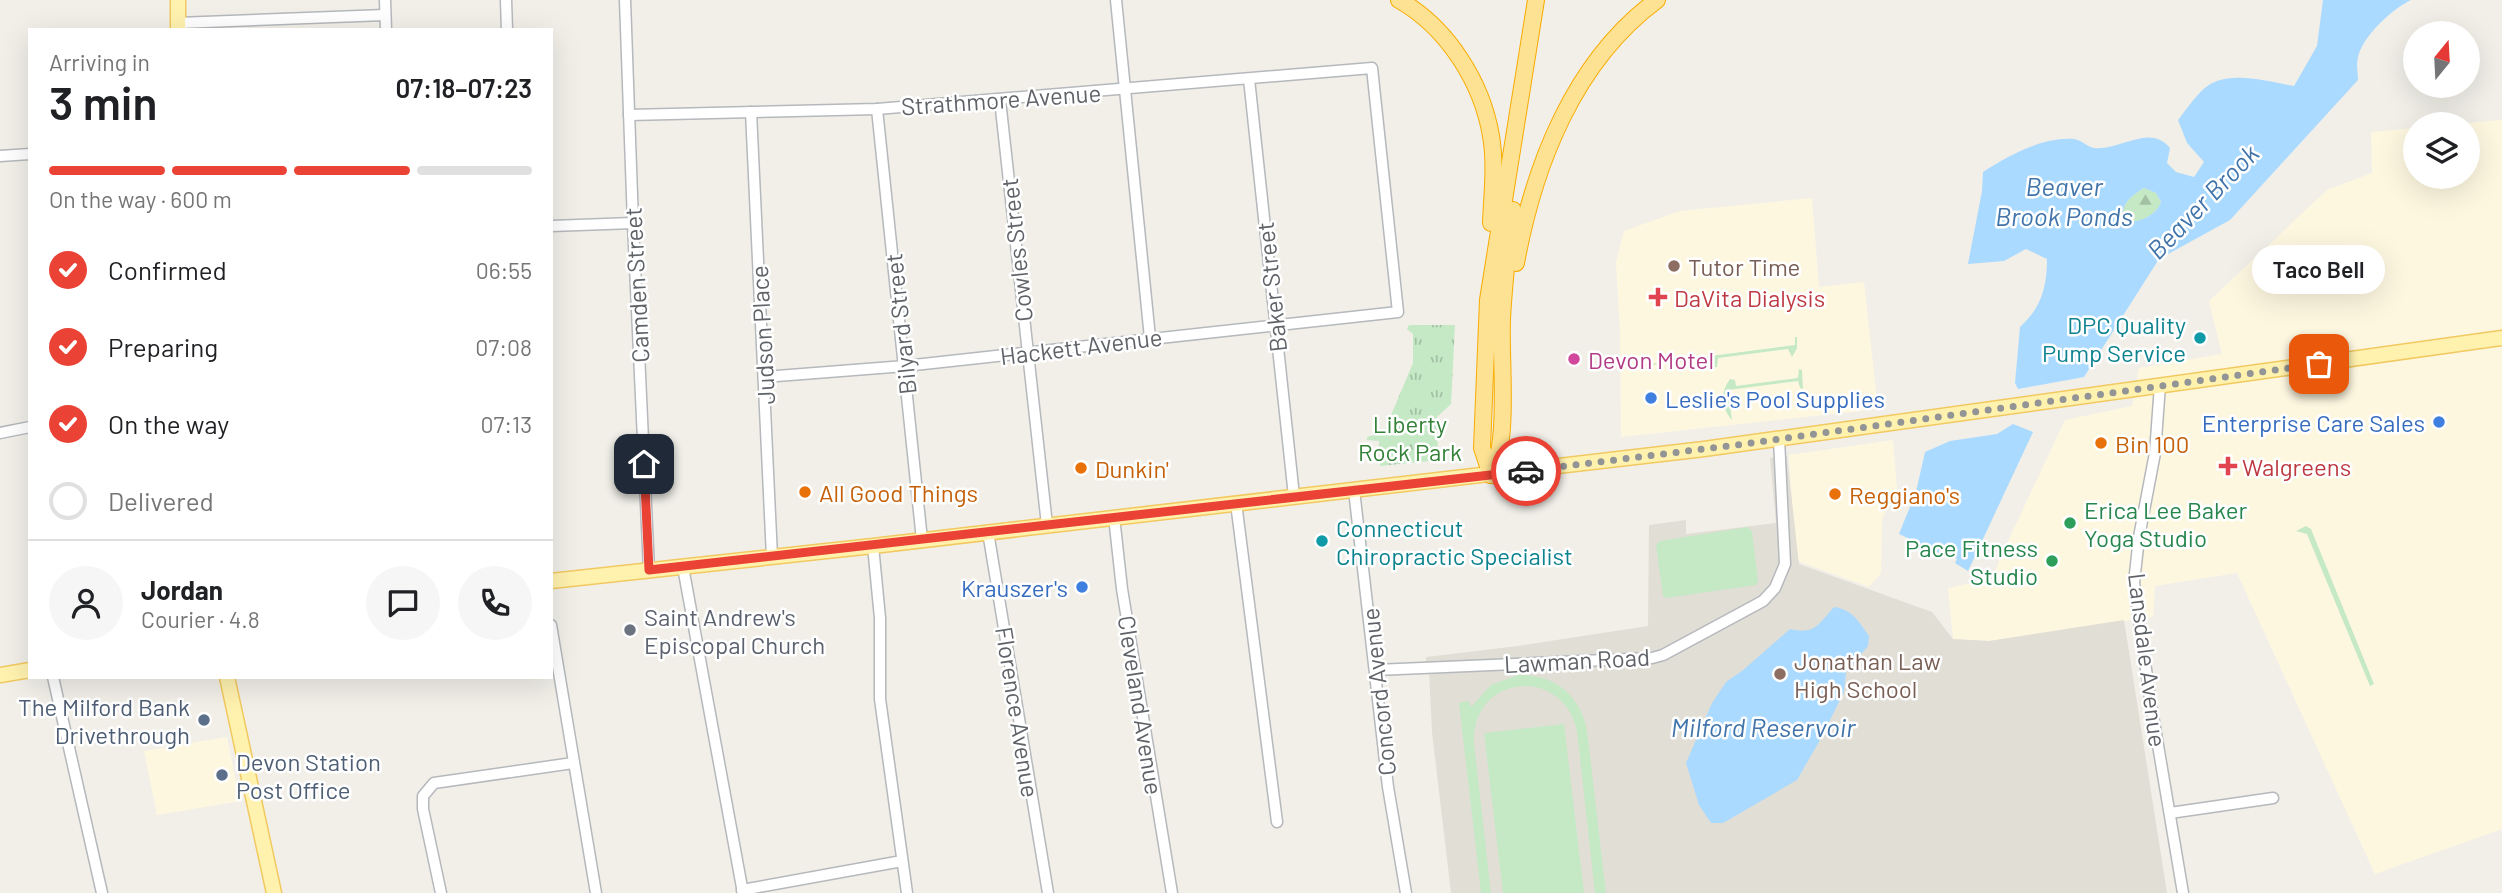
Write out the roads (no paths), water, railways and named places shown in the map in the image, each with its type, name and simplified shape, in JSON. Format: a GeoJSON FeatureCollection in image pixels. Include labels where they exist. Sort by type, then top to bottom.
{"type":"FeatureCollection","features":[{"type":"Feature","properties":{"kind":"highway"},"geometry":{"type":"LineString","coordinates":[[1399,0],[1438,30],[1462,60],[1480,99],[1491,136],[1493,187],[1482,448],[1491,475]]}},
{"type":"Feature","properties":{"kind":"highway"},"geometry":{"type":"LineString","coordinates":[[1488,300],[1536,0]]}},
{"type":"Feature","properties":{"kind":"highway"},"geometry":{"type":"LineString","coordinates":[[1491,475],[1498,462],[1500,447],[1504,281],[1520,148],[1545,0]]}},
{"type":"Feature","properties":{"kind":"highway"},"geometry":{"type":"LineString","coordinates":[[1503,370],[1522,232],[1540,172],[1556,132],[1591,66],[1615,36],[1657,0]]}},
{"type":"Feature","properties":{"kind":"main road"},"geometry":{"type":"LineString","coordinates":[[178,0],[178,27]]}},
{"type":"Feature","properties":{"kind":"main road"},"geometry":{"type":"LineString","coordinates":[[553,581],[1491,475],[1779,439],[2502,338]]}},
{"type":"Feature","properties":{"kind":"main road"},"geometry":{"type":"LineString","coordinates":[[0,675],[28,670]]}},
{"type":"Feature","properties":{"kind":"main road"},"geometry":{"type":"LineString","coordinates":[[227,679],[274,893]]}},
{"type":"Feature","properties":{"kind":"street"},"geometry":{"type":"LineString","coordinates":[[385,0],[386,28]]}},
{"type":"Feature","properties":{"kind":"street"},"geometry":{"type":"LineString","coordinates":[[506,0],[507,28]]}},
{"type":"Feature","properties":{"kind":"street","name":"Camden Street"},"geometry":{"type":"LineString","coordinates":[[625,0],[649,570]]}},
{"type":"Feature","properties":{"kind":"street"},"geometry":{"type":"LineString","coordinates":[[1116,0],[1150,338]]}},
{"type":"Feature","properties":{"kind":"street"},"geometry":{"type":"LineString","coordinates":[[178,27],[385,15]]}},
{"type":"Feature","properties":{"kind":"street","name":"Strathmore Avenue"},"geometry":{"type":"LineString","coordinates":[[629,115],[877,108],[1372,68],[1398,312]]}},
{"type":"Feature","properties":{"kind":"street","name":"Baker Street"},"geometry":{"type":"LineString","coordinates":[[1249,79],[1294,496]]}},
{"type":"Feature","properties":{"kind":"street","name":"Cowles Street"},"geometry":{"type":"LineString","coordinates":[[1000,100],[1047,525]]}},
{"type":"Feature","properties":{"kind":"street","name":"Bilyard Street"},"geometry":{"type":"LineString","coordinates":[[877,108],[922,540]]}},
{"type":"Feature","properties":{"kind":"street","name":"Judson Place"},"geometry":{"type":"LineString","coordinates":[[751,113],[772,557]]}},
{"type":"Feature","properties":{"kind":"street"},"geometry":{"type":"LineString","coordinates":[[0,156],[28,154]]}},
{"type":"Feature","properties":{"kind":"street"},"geometry":{"type":"LineString","coordinates":[[553,226],[633,223]]}},
{"type":"Feature","properties":{"kind":"street","name":"Hackett Avenue"},"geometry":{"type":"LineString","coordinates":[[764,377],[905,366],[1398,312]]}},
{"type":"Feature","properties":{"kind":"street","name":"Lansdale Avenue"},"geometry":{"type":"LineString","coordinates":[[2160,385],[2155,453],[2136,557],[2134,583],[2150,698],[2183,893]]}},
{"type":"Feature","properties":{"kind":"street"},"geometry":{"type":"LineString","coordinates":[[0,433],[28,427]]}},
{"type":"Feature","properties":{"kind":"street","name":"Lawman Road"},"geometry":{"type":"LineString","coordinates":[[1377,670],[1652,658],[1663,655],[1763,601],[1775,588],[1785,565],[1779,439]]}},
{"type":"Feature","properties":{"kind":"street","name":"Concord Avenue"},"geometry":{"type":"LineString","coordinates":[[1354,490],[1377,670],[1388,788],[1406,893]]}},
{"type":"Feature","properties":{"kind":"street"},"geometry":{"type":"LineString","coordinates":[[1236,503],[1277,822]]}},
{"type":"Feature","properties":{"kind":"street","name":"Cleveland Avenue"},"geometry":{"type":"LineString","coordinates":[[1114,517],[1122,589],[1172,893]]}},
{"type":"Feature","properties":{"kind":"street","name":"Florence Avenue"},"geometry":{"type":"LineString","coordinates":[[988,532],[1048,893]]}},
{"type":"Feature","properties":{"kind":"street"},"geometry":{"type":"LineString","coordinates":[[873,546],[880,618],[880,699],[907,893]]}},
{"type":"Feature","properties":{"kind":"street"},"geometry":{"type":"LineString","coordinates":[[683,567],[743,891],[902,861]]}},
{"type":"Feature","properties":{"kind":"street"},"geometry":{"type":"LineString","coordinates":[[553,638],[596,893]]}},
{"type":"Feature","properties":{"kind":"street"},"geometry":{"type":"LineString","coordinates":[[53,679],[102,893]]}},
{"type":"Feature","properties":{"kind":"street"},"geometry":{"type":"LineString","coordinates":[[441,893],[423,809],[423,796],[434,783],[573,763]]}},
{"type":"Feature","properties":{"kind":"street"},"geometry":{"type":"LineString","coordinates":[[2170,813],[2273,798]]}},
{"type":"Feature","properties":{"kind":"water","name":"Beaver Brook Ponds"},"geometry":{"type":"Polygon","coordinates":[[[2323,0],[2411,0],[2387,16],[2365,41],[2357,60],[2358,80],[2230,220],[2159,259],[2084,377],[2018,389],[2015,383],[2020,327],[2038,305],[2046,279],[2047,259],[2026,249],[2004,261],[1968,264],[1983,172],[2015,154],[2050,141],[2074,139],[2094,148],[2104,148],[2153,138],[2170,148],[2167,163],[2176,172],[2194,177],[2204,162],[2187,143],[2178,120],[2200,92],[2217,81],[2236,78],[2294,86],[2317,46],[2323,0]],[[2144,188],[2135,194],[2125,205],[2124,220],[2135,221],[2151,215],[2161,202],[2156,193],[2144,188]]]}},
{"type":"Feature","properties":{"kind":"water"},"geometry":{"type":"Polygon","coordinates":[[[2013,424],[2033,432],[1968,571],[1955,563],[1957,559],[1947,553],[1944,557],[1935,551],[1933,554],[1924,549],[1925,546],[1899,534],[1916,492],[1925,452],[1950,441],[1997,434],[2013,424]]]}},
{"type":"Feature","properties":{"kind":"water","name":"Milford Reservoir"},"geometry":{"type":"Polygon","coordinates":[[[1834,607],[1846,610],[1858,621],[1869,636],[1868,646],[1846,672],[1844,692],[1820,740],[1797,780],[1723,823],[1711,823],[1699,805],[1686,763],[1712,703],[1726,682],[1790,629],[1805,630],[1816,627],[1834,607]]]}},
{"type":"Feature","properties":{"kind":"place","name":"Tutor Time"},"geometry":{"type":"Point","coordinates":[1674,266]}},
{"type":"Feature","properties":{"kind":"place","name":"DaVita Dialysis"},"geometry":{"type":"Point","coordinates":[1658,297]}},
{"type":"Feature","properties":{"kind":"place","name":"DPC Quality Pump Service"},"geometry":{"type":"Point","coordinates":[2200,338]}},
{"type":"Feature","properties":{"kind":"place","name":"Devon Motel"},"geometry":{"type":"Point","coordinates":[1574,359]}},
{"type":"Feature","properties":{"kind":"place","name":"Taco Bell"},"geometry":{"type":"Point","coordinates":[2319,364]}},
{"type":"Feature","properties":{"kind":"place","name":"Leslie's Pool Supplies"},"geometry":{"type":"Point","coordinates":[1651,398]}},
{"type":"Feature","properties":{"kind":"place","name":"Enterprise Care Sales"},"geometry":{"type":"Point","coordinates":[2439,422]}},
{"type":"Feature","properties":{"kind":"place","name":"Bin 100"},"geometry":{"type":"Point","coordinates":[2101,443]}},
{"type":"Feature","properties":{"kind":"place","name":"Walgreens"},"geometry":{"type":"Point","coordinates":[2228,466]}},
{"type":"Feature","properties":{"kind":"place","name":"Dunkin'"},"geometry":{"type":"Point","coordinates":[1081,468]}},
{"type":"Feature","properties":{"kind":"place","name":"All Good Things"},"geometry":{"type":"Point","coordinates":[805,492]}},
{"type":"Feature","properties":{"kind":"place","name":"Reggiano's"},"geometry":{"type":"Point","coordinates":[1835,494]}},
{"type":"Feature","properties":{"kind":"place","name":"Erica Lee Baker Yoga Studio"},"geometry":{"type":"Point","coordinates":[2070,523]}},
{"type":"Feature","properties":{"kind":"place","name":"Connecticut Chiropractic Specialist"},"geometry":{"type":"Point","coordinates":[1322,541]}},
{"type":"Feature","properties":{"kind":"place","name":"Pace Fitness Studio"},"geometry":{"type":"Point","coordinates":[2052,561]}},
{"type":"Feature","properties":{"kind":"place","name":"Krauszer's"},"geometry":{"type":"Point","coordinates":[1082,587]}},
{"type":"Feature","properties":{"kind":"place","name":"Saint Andrew's Episcopal Church"},"geometry":{"type":"Point","coordinates":[630,630]}},
{"type":"Feature","properties":{"kind":"place","name":"Jonathan Law High School"},"geometry":{"type":"Point","coordinates":[1780,674]}},
{"type":"Feature","properties":{"kind":"place","name":"The Milford Bank Drivethrough"},"geometry":{"type":"Point","coordinates":[204,720]}},
{"type":"Feature","properties":{"kind":"place","name":"Devon Station Post Office"},"geometry":{"type":"Point","coordinates":[222,775]}},
{"type":"Feature","properties":{"kind":"water label","name":"Beaver Brook"},"geometry":{"type":"Point","coordinates":[2202,201]}},
{"type":"Feature","properties":{"kind":"park label","name":"Liberty Rock Park"},"geometry":{"type":"Point","coordinates":[1410,437]}}]}
